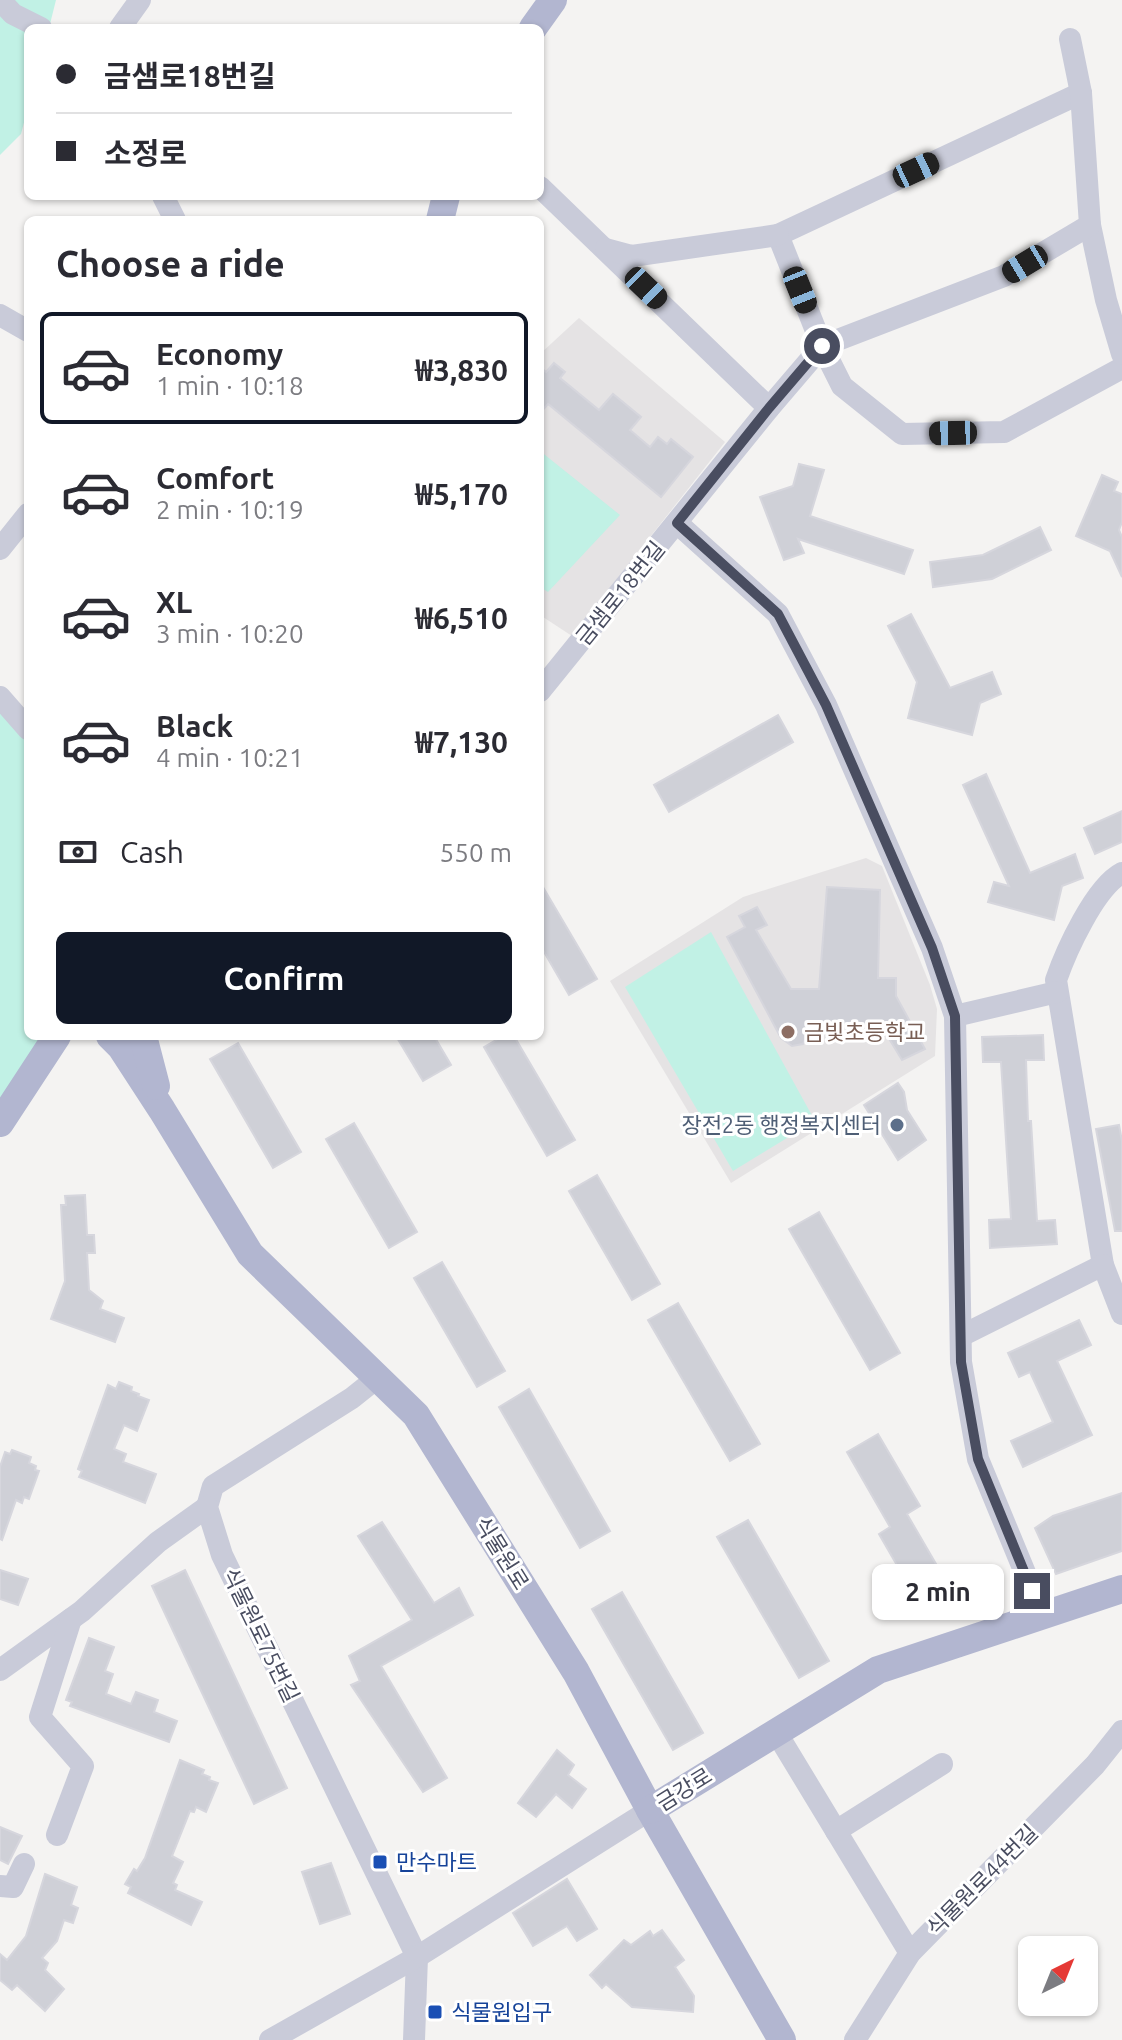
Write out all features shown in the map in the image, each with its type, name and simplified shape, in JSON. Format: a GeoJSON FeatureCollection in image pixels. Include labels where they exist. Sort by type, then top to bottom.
{"type":"FeatureCollection","features":[{"type":"Feature","properties":{"kind":"main road"},"geometry":{"type":"LineString","coordinates":[[536,24],[553,0]]}},
{"type":"Feature","properties":{"kind":"main road"},"geometry":{"type":"LineString","coordinates":[[0,1123],[54,1040]]}},
{"type":"Feature","properties":{"kind":"main road","name":"식물원로"},"geometry":{"type":"LineString","coordinates":[[114,1040],[162,1110],[250,1254],[416,1415],[576,1672],[650,1810],[782,2040]]}},
{"type":"Feature","properties":{"kind":"main road","name":"식물원로"},"geometry":{"type":"LineString","coordinates":[[144,1040],[162,1110]]}},
{"type":"Feature","properties":{"kind":"main road","name":"금강로"},"geometry":{"type":"LineString","coordinates":[[650,1810],[878,1670],[1122,1589]]}},
{"type":"Feature","properties":{"kind":"street"},"geometry":{"type":"LineString","coordinates":[[0,0],[13,14],[33,24]]}},
{"type":"Feature","properties":{"kind":"street"},"geometry":{"type":"LineString","coordinates":[[123,24],[140,0]]}},
{"type":"Feature","properties":{"kind":"street"},"geometry":{"type":"LineString","coordinates":[[1070,39],[1081,93],[1090,225],[1106,300],[1122,354]]}},
{"type":"Feature","properties":{"kind":"street"},"geometry":{"type":"LineString","coordinates":[[605,248],[632,256],[778,235],[1081,93]]}},
{"type":"Feature","properties":{"kind":"street"},"geometry":{"type":"LineString","coordinates":[[544,191],[769,408]]}},
{"type":"Feature","properties":{"kind":"street","name":"금샘로18번길"},"geometry":{"type":"LineString","coordinates":[[544,686],[822,346],[1004,276],[1090,225]]}},
{"type":"Feature","properties":{"kind":"street"},"geometry":{"type":"LineString","coordinates":[[778,235],[822,346],[842,386],[902,434],[1004,432],[1122,368]]}},
{"type":"Feature","properties":{"kind":"street"},"geometry":{"type":"LineString","coordinates":[[0,315],[24,329]]}},
{"type":"Feature","properties":{"kind":"street"},"geometry":{"type":"LineString","coordinates":[[0,549],[24,519]]}},
{"type":"Feature","properties":{"kind":"street"},"geometry":{"type":"LineString","coordinates":[[677,523],[778,614],[826,705],[932,948],[955,1016],[961,1362],[978,1459],[1042,1614]]}},
{"type":"Feature","properties":{"kind":"street"},"geometry":{"type":"LineString","coordinates":[[0,697],[24,724]]}},
{"type":"Feature","properties":{"kind":"street"},"geometry":{"type":"LineString","coordinates":[[1122,873],[1109,880],[1065,953],[1056,980],[1103,1265],[1122,1314]]}},
{"type":"Feature","properties":{"kind":"street"},"geometry":{"type":"LineString","coordinates":[[955,1016],[1057,992]]}},
{"type":"Feature","properties":{"kind":"street"},"geometry":{"type":"LineString","coordinates":[[961,1336],[1103,1265]]}},
{"type":"Feature","properties":{"kind":"street"},"geometry":{"type":"LineString","coordinates":[[0,1670],[71,1619],[158,1542],[207,1507],[213,1486],[352,1398],[377,1378]]}},
{"type":"Feature","properties":{"kind":"street","name":"식물원로75번길"},"geometry":{"type":"LineString","coordinates":[[207,1507],[222,1555],[417,1957]]}},
{"type":"Feature","properties":{"kind":"street"},"geometry":{"type":"LineString","coordinates":[[57,1835],[83,1766],[40,1717],[71,1619]]}},
{"type":"Feature","properties":{"kind":"street","name":"식물원로44번길"},"geometry":{"type":"LineString","coordinates":[[855,2040],[910,1953],[1095,1765],[1122,1731]]}},
{"type":"Feature","properties":{"kind":"street"},"geometry":{"type":"LineString","coordinates":[[776,1732],[910,1953]]}},
{"type":"Feature","properties":{"kind":"street"},"geometry":{"type":"LineString","coordinates":[[836,1831],[942,1764]]}},
{"type":"Feature","properties":{"kind":"street","name":"금강로"},"geometry":{"type":"LineString","coordinates":[[270,2040],[417,1957],[650,1810]]}},
{"type":"Feature","properties":{"kind":"street"},"geometry":{"type":"LineString","coordinates":[[0,1886],[13,1887],[24,1864]]}},
{"type":"Feature","properties":{"kind":"street"},"geometry":{"type":"LineString","coordinates":[[414,2040],[417,1957]]}},
{"type":"Feature","properties":{"kind":"shaded area"},"geometry":{"type":"Polygon","coordinates":[[[579,318],[725,442],[572,636],[544,618],[544,350],[579,318]]]}},
{"type":"Feature","properties":{"kind":"shaded area","name":"금빛초등학교"},"geometry":{"type":"Polygon","coordinates":[[[866,858],[882,866],[930,985],[937,1009],[935,1056],[731,1183],[610,981],[743,897],[866,858]]]}},
{"type":"Feature","properties":{"kind":"green space"},"geometry":{"type":"Polygon","coordinates":[[[0,0],[56,0],[50,24],[24,24],[24,122],[21,134],[0,155],[0,0]]]}},
{"type":"Feature","properties":{"kind":"green space"},"geometry":{"type":"Polygon","coordinates":[[[544,454],[620,515],[548,592],[544,590],[544,454]]]}},
{"type":"Feature","properties":{"kind":"green space"},"geometry":{"type":"Polygon","coordinates":[[[0,710],[24,739],[24,1040],[54,1040],[0,1115],[0,710]]]}},
{"type":"Feature","properties":{"kind":"green space"},"geometry":{"type":"Polygon","coordinates":[[[711,932],[815,1121],[733,1171],[625,987],[711,932]]]}},
{"type":"Feature","properties":{"kind":"building"},"geometry":{"type":"Polygon","coordinates":[[[554,363],[565,372],[560,378],[599,410],[613,394],[641,417],[630,430],[650,447],[658,437],[667,444],[671,439],[693,457],[661,497],[548,404],[544,408],[544,370],[546,372],[554,363]]]}},
{"type":"Feature","properties":{"kind":"building"},"geometry":{"type":"Polygon","coordinates":[[[799,464],[824,470],[810,516],[913,550],[904,574],[798,539],[804,553],[784,560],[760,497],[793,486],[799,464]]]}},
{"type":"Feature","properties":{"kind":"building"},"geometry":{"type":"Polygon","coordinates":[[[1102,475],[1118,482],[1114,491],[1122,494],[1119,530],[1122,537],[1122,577],[1110,551],[1076,536],[1102,475]]]}},
{"type":"Feature","properties":{"kind":"building"},"geometry":{"type":"Polygon","coordinates":[[[1040,527],[1051,550],[992,579],[933,587],[930,562],[983,555],[1040,527]]]}},
{"type":"Feature","properties":{"kind":"building"},"geometry":{"type":"Polygon","coordinates":[[[911,614],[950,688],[992,672],[1001,694],[980,703],[972,735],[908,718],[917,682],[888,626],[911,614]]]}},
{"type":"Feature","properties":{"kind":"building"},"geometry":{"type":"Polygon","coordinates":[[[778,715],[793,742],[669,812],[654,785],[778,715]]]}},
{"type":"Feature","properties":{"kind":"building"},"geometry":{"type":"Polygon","coordinates":[[[986,774],[1030,873],[1075,854],[1083,878],[1062,886],[1054,920],[988,902],[994,882],[1009,886],[963,785],[986,774]]]}},
{"type":"Feature","properties":{"kind":"building"},"geometry":{"type":"Polygon","coordinates":[[[1122,811],[1122,842],[1095,854],[1084,828],[1122,811]]]}},
{"type":"Feature","properties":{"kind":"building","name":"금빛초등학교"},"geometry":{"type":"Polygon","coordinates":[[[827,887],[880,890],[878,978],[896,978],[896,996],[925,1049],[902,1060],[880,1024],[808,1022],[808,1034],[803,1044],[792,1046],[781,1038],[727,937],[745,927],[739,916],[757,907],[767,925],[756,930],[791,989],[819,989],[827,887]]]}},
{"type":"Feature","properties":{"kind":"building"},"geometry":{"type":"Polygon","coordinates":[[[544,889],[597,979],[569,995],[544,952],[544,889]]]}},
{"type":"Feature","properties":{"kind":"building"},"geometry":{"type":"Polygon","coordinates":[[[1043,1035],[1044,1060],[1026,1060],[1028,1121],[1031,1121],[1037,1221],[1055,1220],[1057,1244],[990,1248],[989,1220],[1011,1219],[1001,1062],[983,1062],[982,1037],[1043,1035]]]}},
{"type":"Feature","properties":{"kind":"building"},"geometry":{"type":"Polygon","coordinates":[[[398,1040],[436,1040],[451,1065],[423,1081],[398,1040]]]}},
{"type":"Feature","properties":{"kind":"building"},"geometry":{"type":"Polygon","coordinates":[[[496,1040],[516,1040],[575,1140],[547,1156],[484,1047],[496,1040]]]}},
{"type":"Feature","properties":{"kind":"building"},"geometry":{"type":"Polygon","coordinates":[[[238,1043],[301,1152],[273,1168],[210,1059],[238,1043]]]}},
{"type":"Feature","properties":{"kind":"building","name":"장전2동 행정복지센터"},"geometry":{"type":"Polygon","coordinates":[[[898,1083],[904,1092],[907,1110],[926,1140],[898,1160],[864,1105],[898,1083]]]}},
{"type":"Feature","properties":{"kind":"building"},"geometry":{"type":"Polygon","coordinates":[[[354,1123],[417,1232],[389,1248],[326,1139],[354,1123]]]}},
{"type":"Feature","properties":{"kind":"building"},"geometry":{"type":"Polygon","coordinates":[[[1119,1125],[1122,1141],[1122,1231],[1115,1231],[1096,1129],[1119,1125]]]}},
{"type":"Feature","properties":{"kind":"building"},"geometry":{"type":"Polygon","coordinates":[[[597,1175],[660,1284],[632,1300],[569,1191],[597,1175]]]}},
{"type":"Feature","properties":{"kind":"building"},"geometry":{"type":"Polygon","coordinates":[[[85,1195],[87,1235],[94,1235],[95,1253],[87,1253],[89,1290],[103,1301],[100,1309],[124,1318],[115,1342],[51,1319],[65,1281],[61,1205],[66,1205],[65,1196],[85,1195]]]}},
{"type":"Feature","properties":{"kind":"building"},"geometry":{"type":"Polygon","coordinates":[[[819,1212],[900,1353],[870,1370],[789,1229],[819,1212]]]}},
{"type":"Feature","properties":{"kind":"building"},"geometry":{"type":"Polygon","coordinates":[[[442,1262],[505,1371],[477,1387],[414,1278],[442,1262]]]}},
{"type":"Feature","properties":{"kind":"building"},"geometry":{"type":"Polygon","coordinates":[[[678,1303],[760,1444],[730,1461],[648,1320],[678,1303]]]}},
{"type":"Feature","properties":{"kind":"building"},"geometry":{"type":"Polygon","coordinates":[[[1079,1320],[1091,1345],[1057,1361],[1092,1435],[1023,1467],[1011,1441],[1053,1422],[1030,1372],[1019,1377],[1008,1353],[1079,1320]]]}},
{"type":"Feature","properties":{"kind":"building"},"geometry":{"type":"Polygon","coordinates":[[[119,1382],[132,1387],[131,1391],[149,1400],[137,1431],[124,1425],[114,1449],[126,1454],[123,1462],[156,1474],[145,1503],[79,1477],[82,1471],[78,1469],[108,1385],[116,1389],[119,1382]]]}},
{"type":"Feature","properties":{"kind":"building"},"geometry":{"type":"Polygon","coordinates":[[[529,1389],[610,1531],[580,1548],[499,1407],[529,1389]]]}},
{"type":"Feature","properties":{"kind":"building"},"geometry":{"type":"Polygon","coordinates":[[[878,1434],[920,1506],[907,1514],[947,1583],[917,1600],[879,1534],[890,1527],[847,1452],[878,1434]]]}},
{"type":"Feature","properties":{"kind":"building"},"geometry":{"type":"Polygon","coordinates":[[[12,1450],[31,1457],[29,1463],[39,1471],[29,1499],[24,1497],[22,1503],[16,1500],[2,1540],[0,1467],[5,1452],[10,1454],[12,1450]]]}},
{"type":"Feature","properties":{"kind":"building"},"geometry":{"type":"Polygon","coordinates":[[[1122,1493],[1122,1551],[1056,1574],[1035,1528],[1053,1516],[1122,1493]]]}},
{"type":"Feature","properties":{"kind":"building"},"geometry":{"type":"Polygon","coordinates":[[[748,1520],[829,1661],[799,1678],[717,1537],[748,1520]]]}},
{"type":"Feature","properties":{"kind":"building"},"geometry":{"type":"Polygon","coordinates":[[[382,1522],[434,1603],[459,1588],[473,1615],[381,1666],[447,1778],[423,1792],[351,1685],[360,1681],[349,1656],[412,1620],[358,1536],[382,1522]]]}},
{"type":"Feature","properties":{"kind":"building"},"geometry":{"type":"Polygon","coordinates":[[[0,1570],[28,1579],[18,1605],[0,1599],[0,1570]]]}},
{"type":"Feature","properties":{"kind":"building"},"geometry":{"type":"Polygon","coordinates":[[[185,1570],[287,1788],[254,1804],[152,1586],[185,1570]]]}},
{"type":"Feature","properties":{"kind":"building"},"geometry":{"type":"Polygon","coordinates":[[[622,1592],[703,1733],[673,1750],[592,1609],[622,1592]]]}},
{"type":"Feature","properties":{"kind":"building"},"geometry":{"type":"Polygon","coordinates":[[[89,1638],[114,1647],[105,1671],[113,1674],[106,1694],[131,1704],[136,1692],[158,1700],[154,1712],[177,1721],[169,1742],[70,1706],[72,1702],[66,1700],[89,1638]]]}},
{"type":"Feature","properties":{"kind":"building"},"geometry":{"type":"Polygon","coordinates":[[[557,1750],[574,1765],[568,1775],[586,1789],[572,1808],[556,1794],[536,1817],[518,1803],[557,1750]]]}},
{"type":"Feature","properties":{"kind":"building"},"geometry":{"type":"Polygon","coordinates":[[[180,1760],[204,1770],[202,1774],[218,1783],[206,1812],[196,1807],[194,1812],[190,1811],[172,1856],[183,1862],[173,1883],[177,1885],[175,1890],[202,1902],[191,1925],[128,1893],[131,1887],[125,1884],[145,1858],[180,1760]]]}},
{"type":"Feature","properties":{"kind":"building"},"geometry":{"type":"Polygon","coordinates":[[[0,1827],[22,1836],[8,1864],[0,1860],[0,1827]]]}},
{"type":"Feature","properties":{"kind":"building"},"geometry":{"type":"Polygon","coordinates":[[[331,1863],[350,1914],[320,1924],[302,1872],[331,1863]]]}},
{"type":"Feature","properties":{"kind":"building"},"geometry":{"type":"Polygon","coordinates":[[[45,1874],[77,1887],[71,1905],[78,1908],[73,1923],[64,1920],[57,1941],[42,1958],[48,1963],[45,1970],[64,1989],[45,2011],[17,1985],[12,1990],[0,1980],[0,1954],[7,1960],[26,1936],[45,1874]]]}},
{"type":"Feature","properties":{"kind":"building"},"geometry":{"type":"Polygon","coordinates":[[[567,1879],[597,1929],[577,1941],[567,1926],[533,1946],[513,1913],[567,1879]]]}},
{"type":"Feature","properties":{"kind":"building"},"geometry":{"type":"Polygon","coordinates":[[[662,1930],[684,1960],[675,1967],[694,1996],[693,2012],[632,2007],[606,1984],[602,1988],[590,1975],[624,1940],[631,1945],[650,1931],[653,1936],[662,1930]]]}},
{"type":"Feature","properties":{"kind":"place","name":"금빛초등학교"},"geometry":{"type":"Point","coordinates":[788,1032]}},
{"type":"Feature","properties":{"kind":"place","name":"장전2동 행정복지센터"},"geometry":{"type":"Point","coordinates":[897,1125]}},
{"type":"Feature","properties":{"kind":"place","name":"만수마트"},"geometry":{"type":"Point","coordinates":[380,1862]}},
{"type":"Feature","properties":{"kind":"place","name":"식물원입구"},"geometry":{"type":"Point","coordinates":[435,2012]}},
{"type":"Feature","properties":{"kind":"route"},"geometry":{"type":"LineString","coordinates":[[822,346],[677,523],[778,614],[826,705],[932,948],[955,1016],[961,1362],[978,1459],[1032,1591]]}}]}
